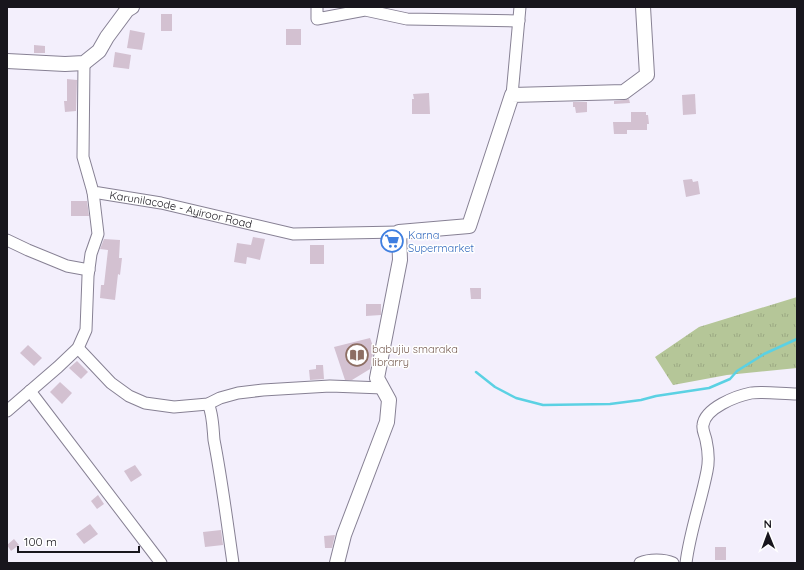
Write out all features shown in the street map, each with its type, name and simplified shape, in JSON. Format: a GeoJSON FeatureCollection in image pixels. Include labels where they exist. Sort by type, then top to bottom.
{"type":"FeatureCollection","features":[{"type":"Feature","properties":{"kind":"main road"},"geometry":{"type":"LineString","coordinates":[[7,61],[65,64],[84,63],[99,51],[107,37],[127,10],[132,7]]}},
{"type":"Feature","properties":{"kind":"main road"},"geometry":{"type":"LineString","coordinates":[[337,563],[344,535],[387,422],[389,400],[377,378],[400,260],[398,232],[469,226],[512,95],[624,92],[647,75],[643,7]]}},
{"type":"Feature","properties":{"kind":"street"},"geometry":{"type":"LineString","coordinates":[[317,7],[317,19],[365,10],[407,19],[519,21]]}},
{"type":"Feature","properties":{"kind":"street"},"geometry":{"type":"LineString","coordinates":[[512,95],[520,7]]}},
{"type":"Feature","properties":{"kind":"street"},"geometry":{"type":"LineString","coordinates":[[7,411],[78,348],[86,330],[91,254],[98,234],[93,192],[83,157],[84,63]]}},
{"type":"Feature","properties":{"kind":"street","name":"Karunilacode - Ayiroor Road"},"geometry":{"type":"LineString","coordinates":[[93,192],[161,203],[293,234],[398,232]]}},
{"type":"Feature","properties":{"kind":"street"},"geometry":{"type":"LineString","coordinates":[[7,240],[67,266],[89,270]]}},
{"type":"Feature","properties":{"kind":"street"},"geometry":{"type":"LineString","coordinates":[[78,348],[111,383],[129,396],[145,403],[174,407],[208,404],[220,398],[238,393],[270,390],[330,386],[382,388]]}},
{"type":"Feature","properties":{"kind":"street"},"geometry":{"type":"LineString","coordinates":[[30,391],[161,563]]}},
{"type":"Feature","properties":{"kind":"street"},"geometry":{"type":"LineString","coordinates":[[686,563],[693,524],[708,468],[706,442],[702,427],[704,418],[711,411],[725,402],[752,393],[797,394]]}},
{"type":"Feature","properties":{"kind":"street"},"geometry":{"type":"LineString","coordinates":[[208,404],[210,408],[211,423],[224,493],[232,563]]}},
{"type":"Feature","properties":{"kind":"street"},"geometry":{"type":"LineString","coordinates":[[640,563],[646,560],[669,561],[673,563]]}},
{"type":"Feature","properties":{"kind":"green space"},"geometry":{"type":"Polygon","coordinates":[[[797,297],[797,368],[727,375],[673,385],[655,357],[699,327],[797,297]]]}},
{"type":"Feature","properties":{"kind":"building"},"geometry":{"type":"Polygon","coordinates":[[[161,14],[172,14],[172,31],[161,31],[161,14]]]}},
{"type":"Feature","properties":{"kind":"building"},"geometry":{"type":"Polygon","coordinates":[[[286,29],[301,29],[301,45],[286,45],[286,29]]]}},
{"type":"Feature","properties":{"kind":"building"},"geometry":{"type":"Polygon","coordinates":[[[130,30],[145,33],[142,50],[127,48],[130,30]]]}},
{"type":"Feature","properties":{"kind":"building"},"geometry":{"type":"Polygon","coordinates":[[[34,45],[45,46],[45,53],[34,53],[34,45]]]}},
{"type":"Feature","properties":{"kind":"building"},"geometry":{"type":"Polygon","coordinates":[[[115,52],[131,55],[129,69],[113,67],[115,52]]]}},
{"type":"Feature","properties":{"kind":"building"},"geometry":{"type":"Polygon","coordinates":[[[67,79],[77,80],[76,111],[65,112],[64,101],[67,101],[67,79]]]}},
{"type":"Feature","properties":{"kind":"building"},"geometry":{"type":"Polygon","coordinates":[[[429,93],[430,114],[412,114],[412,99],[414,99],[413,94],[429,93]]]}},
{"type":"Feature","properties":{"kind":"building"},"geometry":{"type":"Polygon","coordinates":[[[695,94],[696,114],[683,115],[682,95],[695,94]]]}},
{"type":"Feature","properties":{"kind":"building"},"geometry":{"type":"Polygon","coordinates":[[[629,99],[630,103],[614,104],[614,101],[629,99]]]}},
{"type":"Feature","properties":{"kind":"building"},"geometry":{"type":"Polygon","coordinates":[[[573,102],[587,102],[587,112],[576,113],[575,107],[573,107],[573,102]]]}},
{"type":"Feature","properties":{"kind":"building"},"geometry":{"type":"Polygon","coordinates":[[[631,112],[646,112],[646,115],[648,115],[649,124],[647,124],[647,130],[627,130],[627,134],[614,134],[613,122],[631,122],[631,112]]]}},
{"type":"Feature","properties":{"kind":"building"},"geometry":{"type":"Polygon","coordinates":[[[692,179],[693,182],[698,181],[700,194],[686,197],[683,180],[692,179]]]}},
{"type":"Feature","properties":{"kind":"building"},"geometry":{"type":"Polygon","coordinates":[[[71,201],[87,201],[89,216],[71,216],[71,201]]]}},
{"type":"Feature","properties":{"kind":"building"},"geometry":{"type":"Polygon","coordinates":[[[253,237],[265,239],[260,260],[247,257],[246,264],[234,262],[237,243],[251,245],[253,237]]]}},
{"type":"Feature","properties":{"kind":"building"},"geometry":{"type":"Polygon","coordinates":[[[104,239],[120,240],[119,258],[122,258],[120,275],[118,274],[115,300],[100,298],[101,285],[104,285],[108,250],[100,249],[104,239]]]}},
{"type":"Feature","properties":{"kind":"building"},"geometry":{"type":"Polygon","coordinates":[[[310,245],[324,245],[324,264],[310,264],[310,245]]]}},
{"type":"Feature","properties":{"kind":"building"},"geometry":{"type":"Polygon","coordinates":[[[470,288],[481,288],[481,299],[471,299],[470,288]]]}},
{"type":"Feature","properties":{"kind":"building"},"geometry":{"type":"Polygon","coordinates":[[[366,304],[381,304],[381,315],[366,316],[366,304]]]}},
{"type":"Feature","properties":{"kind":"building","name":"babujiu smaraka librarry"},"geometry":{"type":"Polygon","coordinates":[[[370,338],[374,349],[370,369],[352,380],[345,380],[334,347],[370,338]]]}},
{"type":"Feature","properties":{"kind":"building"},"geometry":{"type":"Polygon","coordinates":[[[28,345],[42,358],[34,366],[20,353],[28,345]]]}},
{"type":"Feature","properties":{"kind":"building"},"geometry":{"type":"Polygon","coordinates":[[[77,361],[88,372],[81,379],[69,368],[77,361]]]}},
{"type":"Feature","properties":{"kind":"building"},"geometry":{"type":"Polygon","coordinates":[[[316,365],[323,365],[324,379],[310,380],[309,370],[316,369],[316,365]]]}},
{"type":"Feature","properties":{"kind":"building"},"geometry":{"type":"Polygon","coordinates":[[[60,382],[72,393],[62,404],[50,392],[60,382]]]}},
{"type":"Feature","properties":{"kind":"building"},"geometry":{"type":"Polygon","coordinates":[[[135,465],[142,475],[131,482],[124,471],[135,465]]]}},
{"type":"Feature","properties":{"kind":"building"},"geometry":{"type":"Polygon","coordinates":[[[98,495],[104,504],[97,509],[91,501],[98,495]]]}},
{"type":"Feature","properties":{"kind":"building"},"geometry":{"type":"Polygon","coordinates":[[[90,524],[98,534],[84,544],[76,534],[90,524]]]}},
{"type":"Feature","properties":{"kind":"building"},"geometry":{"type":"Polygon","coordinates":[[[221,530],[223,545],[205,547],[203,532],[221,530]]]}},
{"type":"Feature","properties":{"kind":"building"},"geometry":{"type":"Polygon","coordinates":[[[335,535],[332,548],[325,548],[324,536],[335,535]]]}},
{"type":"Feature","properties":{"kind":"building"},"geometry":{"type":"Polygon","coordinates":[[[14,539],[19,545],[11,551],[7,545],[14,539]]]}},
{"type":"Feature","properties":{"kind":"building"},"geometry":{"type":"Polygon","coordinates":[[[715,547],[726,547],[726,560],[715,560],[715,547]]]}},
{"type":"Feature","properties":{"kind":"waterway"},"geometry":{"type":"LineString","coordinates":[[476,372],[495,387],[516,398],[543,405],[610,404],[709,388],[730,379],[737,371],[764,354],[797,339]]}},
{"type":"Feature","properties":{"kind":"place","name":"Karna Supermarket"},"geometry":{"type":"Point","coordinates":[392,241]}},
{"type":"Feature","properties":{"kind":"place","name":"babujiu smaraka librarry"},"geometry":{"type":"Point","coordinates":[357,355]}}]}
